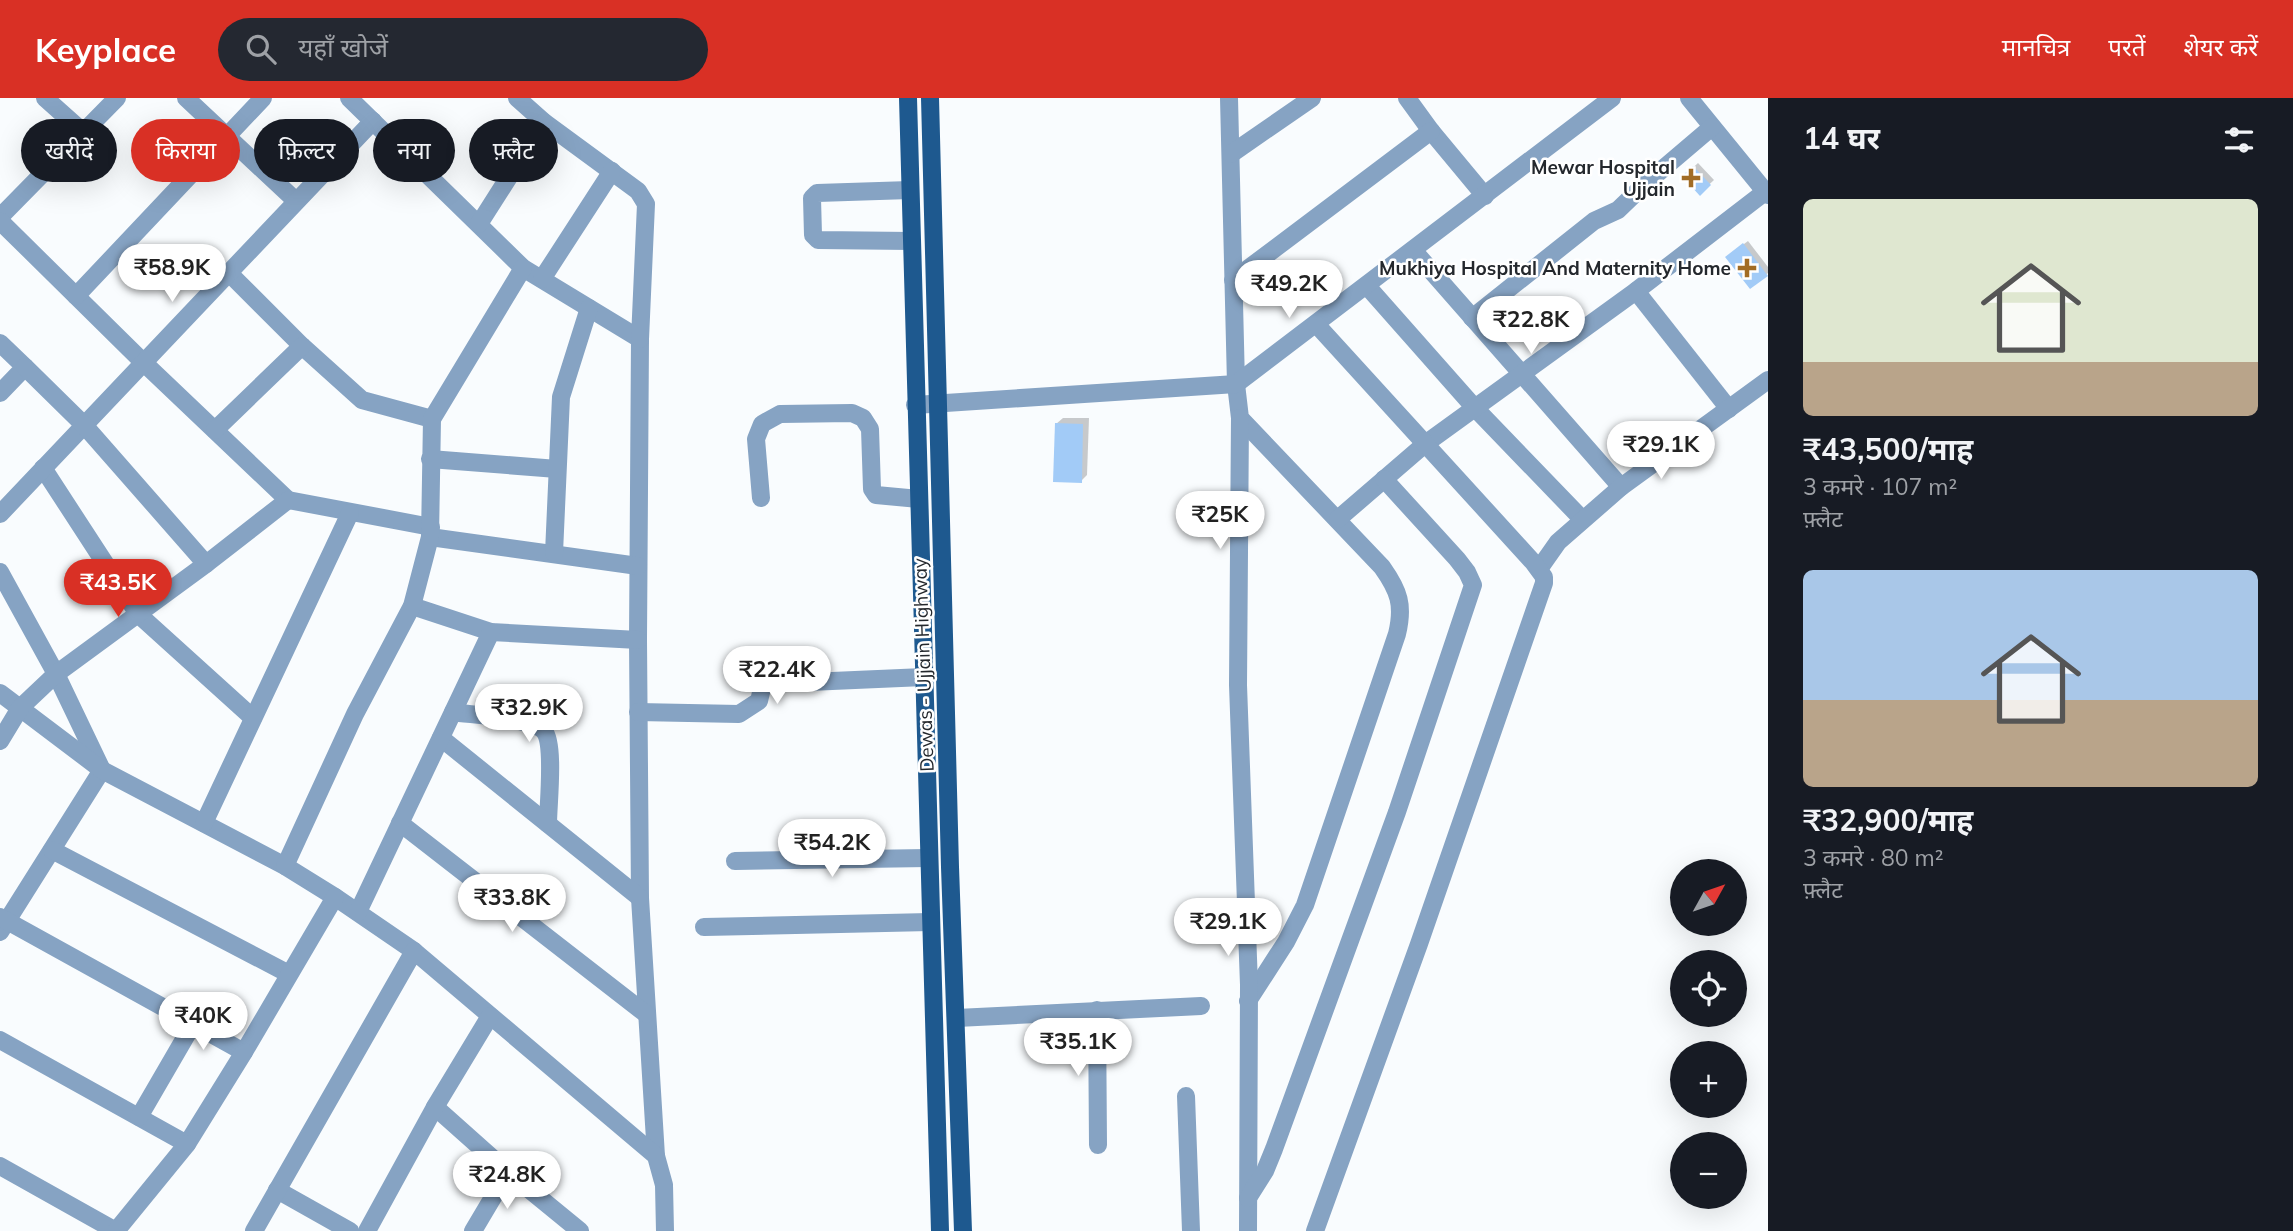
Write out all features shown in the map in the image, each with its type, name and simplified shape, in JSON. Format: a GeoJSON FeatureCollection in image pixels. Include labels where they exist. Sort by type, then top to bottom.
{"type":"FeatureCollection","features":[{"type":"Feature","properties":{"kind":"main road","name":"Dewas - Ujjain Highway"},"geometry":{"type":"LineString","coordinates":[[908,98],[940,1231]]}},
{"type":"Feature","properties":{"kind":"main road","name":"Dewas - Ujjain Highway"},"geometry":{"type":"LineString","coordinates":[[930,98],[950,867],[963,1231]]}},
{"type":"Feature","properties":{"kind":"street"},"geometry":{"type":"LineString","coordinates":[[45,98],[68,119]]}},
{"type":"Feature","properties":{"kind":"street"},"geometry":{"type":"LineString","coordinates":[[96,119],[117,98]]}},
{"type":"Feature","properties":{"kind":"street"},"geometry":{"type":"LineString","coordinates":[[186,98],[209,119]]}},
{"type":"Feature","properties":{"kind":"street"},"geometry":{"type":"LineString","coordinates":[[240,122],[263,98]]}},
{"type":"Feature","properties":{"kind":"street"},"geometry":{"type":"LineString","coordinates":[[0,514],[373,121],[349,98]]}},
{"type":"Feature","properties":{"kind":"street"},"geometry":{"type":"LineString","coordinates":[[517,98],[541,119]]}},
{"type":"Feature","properties":{"kind":"street"},"geometry":{"type":"LineString","coordinates":[[1229,98],[1236,383],[1240,418],[1238,685],[1248,1001],[1248,1231]]}},
{"type":"Feature","properties":{"kind":"street"},"geometry":{"type":"LineString","coordinates":[[1231,154],[1312,98]]}},
{"type":"Feature","properties":{"kind":"street"},"geometry":{"type":"LineString","coordinates":[[1407,98],[1486,196]]}},
{"type":"Feature","properties":{"kind":"street"},"geometry":{"type":"LineString","coordinates":[[915,405],[1236,383],[1612,98]]}},
{"type":"Feature","properties":{"kind":"street"},"geometry":{"type":"LineString","coordinates":[[1338,519],[1425,444],[1767,194],[1689,98]]}},
{"type":"Feature","properties":{"kind":"street"},"geometry":{"type":"LineString","coordinates":[[1472,318],[1594,221],[1618,210],[1644,184],[1712,127]]}},
{"type":"Feature","properties":{"kind":"street"},"geometry":{"type":"LineString","coordinates":[[1233,280],[1431,131]]}},
{"type":"Feature","properties":{"kind":"street"},"geometry":{"type":"LineString","coordinates":[[558,132],[638,191],[646,204],[640,339],[638,566],[640,898],[656,1156],[664,1185],[665,1231]]}},
{"type":"Feature","properties":{"kind":"street"},"geometry":{"type":"LineString","coordinates":[[240,148],[296,201]]}},
{"type":"Feature","properties":{"kind":"street"},"geometry":{"type":"LineString","coordinates":[[542,279],[612,171]]}},
{"type":"Feature","properties":{"kind":"street"},"geometry":{"type":"LineString","coordinates":[[35,182],[0,219],[143,362],[288,500],[430,532],[638,566]]}},
{"type":"Feature","properties":{"kind":"street"},"geometry":{"type":"LineString","coordinates":[[76,296],[184,182]]}},
{"type":"Feature","properties":{"kind":"street"},"geometry":{"type":"LineString","coordinates":[[436,182],[523,268],[640,339]]}},
{"type":"Feature","properties":{"kind":"street"},"geometry":{"type":"LineString","coordinates":[[479,224],[506,182]]}},
{"type":"Feature","properties":{"kind":"street"},"geometry":{"type":"LineString","coordinates":[[910,190],[817,192],[812,198],[813,235],[818,240],[911,241]]}},
{"type":"Feature","properties":{"kind":"street"},"geometry":{"type":"LineString","coordinates":[[1413,250],[1620,487]]}},
{"type":"Feature","properties":{"kind":"street"},"geometry":{"type":"LineString","coordinates":[[285,866],[355,714],[412,606],[430,532],[432,419],[523,268]]}},
{"type":"Feature","properties":{"kind":"street"},"geometry":{"type":"LineString","coordinates":[[228,272],[302,346],[362,400],[432,419]]}},
{"type":"Feature","properties":{"kind":"street"},"geometry":{"type":"LineString","coordinates":[[1367,286],[1474,407],[1582,519]]}},
{"type":"Feature","properties":{"kind":"street"},"geometry":{"type":"LineString","coordinates":[[1636,290],[1729,409]]}},
{"type":"Feature","properties":{"kind":"street"},"geometry":{"type":"LineString","coordinates":[[554,553],[561,397],[589,307]]}},
{"type":"Feature","properties":{"kind":"street"},"geometry":{"type":"LineString","coordinates":[[1315,1231],[1419,944],[1543,589],[1544,577],[1316,324]]}},
{"type":"Feature","properties":{"kind":"street"},"geometry":{"type":"LineString","coordinates":[[0,343],[84,425],[206,564]]}},
{"type":"Feature","properties":{"kind":"street"},"geometry":{"type":"LineString","coordinates":[[215,430],[302,346]]}},
{"type":"Feature","properties":{"kind":"street"},"geometry":{"type":"LineString","coordinates":[[0,393],[25,367]]}},
{"type":"Feature","properties":{"kind":"street"},"geometry":{"type":"LineString","coordinates":[[1539,569],[1558,542],[1620,487],[1768,380]]}},
{"type":"Feature","properties":{"kind":"street"},"geometry":{"type":"LineString","coordinates":[[761,498],[756,439],[762,424],[780,414],[852,413],[863,418],[870,429],[872,489],[876,495],[919,499]]}},
{"type":"Feature","properties":{"kind":"street"},"geometry":{"type":"LineString","coordinates":[[1240,418],[1382,567],[1400,600],[1401,616],[1305,905],[1286,942],[1248,1001]]}},
{"type":"Feature","properties":{"kind":"street"},"geometry":{"type":"LineString","coordinates":[[430,459],[557,469]]}},
{"type":"Feature","properties":{"kind":"street"},"geometry":{"type":"LineString","coordinates":[[43,468],[138,614],[253,718]]}},
{"type":"Feature","properties":{"kind":"street"},"geometry":{"type":"LineString","coordinates":[[1248,1198],[1265,1171],[1274,1149],[1397,812],[1473,585],[1457,559],[1384,479]]}},
{"type":"Feature","properties":{"kind":"street"},"geometry":{"type":"LineString","coordinates":[[0,741],[20,708],[56,674],[288,500]]}},
{"type":"Feature","properties":{"kind":"street"},"geometry":{"type":"LineString","coordinates":[[204,823],[350,513]]}},
{"type":"Feature","properties":{"kind":"street"},"geometry":{"type":"LineString","coordinates":[[0,572],[56,674],[102,770]]}},
{"type":"Feature","properties":{"kind":"street"},"geometry":{"type":"LineString","coordinates":[[412,606],[491,632],[638,640]]}},
{"type":"Feature","properties":{"kind":"street"},"geometry":{"type":"LineString","coordinates":[[358,912],[491,632]]}},
{"type":"Feature","properties":{"kind":"street"},"geometry":{"type":"LineString","coordinates":[[638,712],[739,714],[759,701],[763,684],[924,677]]}},
{"type":"Feature","properties":{"kind":"street"},"geometry":{"type":"LineString","coordinates":[[0,693],[102,770],[285,866],[414,951],[656,1156]]}},
{"type":"Feature","properties":{"kind":"street"},"geometry":{"type":"LineString","coordinates":[[453,712],[532,724],[544,731],[550,745],[548,824]]}},
{"type":"Feature","properties":{"kind":"street"},"geometry":{"type":"LineString","coordinates":[[441,738],[640,898]]}},
{"type":"Feature","properties":{"kind":"street"},"geometry":{"type":"LineString","coordinates":[[102,770],[2,923],[244,1052]]}},
{"type":"Feature","properties":{"kind":"street"},"geometry":{"type":"LineString","coordinates":[[400,823],[646,1014]]}},
{"type":"Feature","properties":{"kind":"street"},"geometry":{"type":"LineString","coordinates":[[52,849],[289,974]]}},
{"type":"Feature","properties":{"kind":"street"},"geometry":{"type":"LineString","coordinates":[[735,861],[928,858]]}},
{"type":"Feature","properties":{"kind":"street"},"geometry":{"type":"LineString","coordinates":[[0,1166],[116,1231],[187,1144],[335,897]]}},
{"type":"Feature","properties":{"kind":"street"},"geometry":{"type":"LineString","coordinates":[[704,927],[930,922]]}},
{"type":"Feature","properties":{"kind":"street"},"geometry":{"type":"LineString","coordinates":[[254,1231],[414,951]]}},
{"type":"Feature","properties":{"kind":"street"},"geometry":{"type":"LineString","coordinates":[[957,1018],[1201,1006]]}},
{"type":"Feature","properties":{"kind":"street"},"geometry":{"type":"LineString","coordinates":[[1097,1010],[1098,1145]]}},
{"type":"Feature","properties":{"kind":"street"},"geometry":{"type":"LineString","coordinates":[[367,1231],[435,1107],[490,1016]]}},
{"type":"Feature","properties":{"kind":"street"},"geometry":{"type":"LineString","coordinates":[[139,1117],[193,1024]]}},
{"type":"Feature","properties":{"kind":"street"},"geometry":{"type":"LineString","coordinates":[[0,1040],[187,1144]]}},
{"type":"Feature","properties":{"kind":"street"},"geometry":{"type":"LineString","coordinates":[[1186,1096],[1191,1231]]}},
{"type":"Feature","properties":{"kind":"street"},"geometry":{"type":"LineString","coordinates":[[435,1107],[580,1231]]}},
{"type":"Feature","properties":{"kind":"street"},"geometry":{"type":"LineString","coordinates":[[473,1231],[508,1172]]}},
{"type":"Feature","properties":{"kind":"street"},"geometry":{"type":"LineString","coordinates":[[277,1190],[350,1231]]}},
{"type":"Feature","properties":{"kind":"building"},"geometry":{"type":"Polygon","coordinates":[[[1693,166],[1711,185],[1700,196],[1682,176],[1693,166]]]}},
{"type":"Feature","properties":{"kind":"building"},"geometry":{"type":"Polygon","coordinates":[[[1743,243],[1768,276],[1750,289],[1725,257],[1743,243]]]}},
{"type":"Feature","properties":{"kind":"building"},"geometry":{"type":"Polygon","coordinates":[[[1055,423],[1083,424],[1082,483],[1053,482],[1055,423]]]}},
{"type":"Feature","properties":{"kind":"place","name":"Mewar Hospital Ujjain"},"geometry":{"type":"Point","coordinates":[1691,178]}},
{"type":"Feature","properties":{"kind":"place","name":"Mukhiya Hospital And Maternity Home"},"geometry":{"type":"Point","coordinates":[1747,268]}}]}
